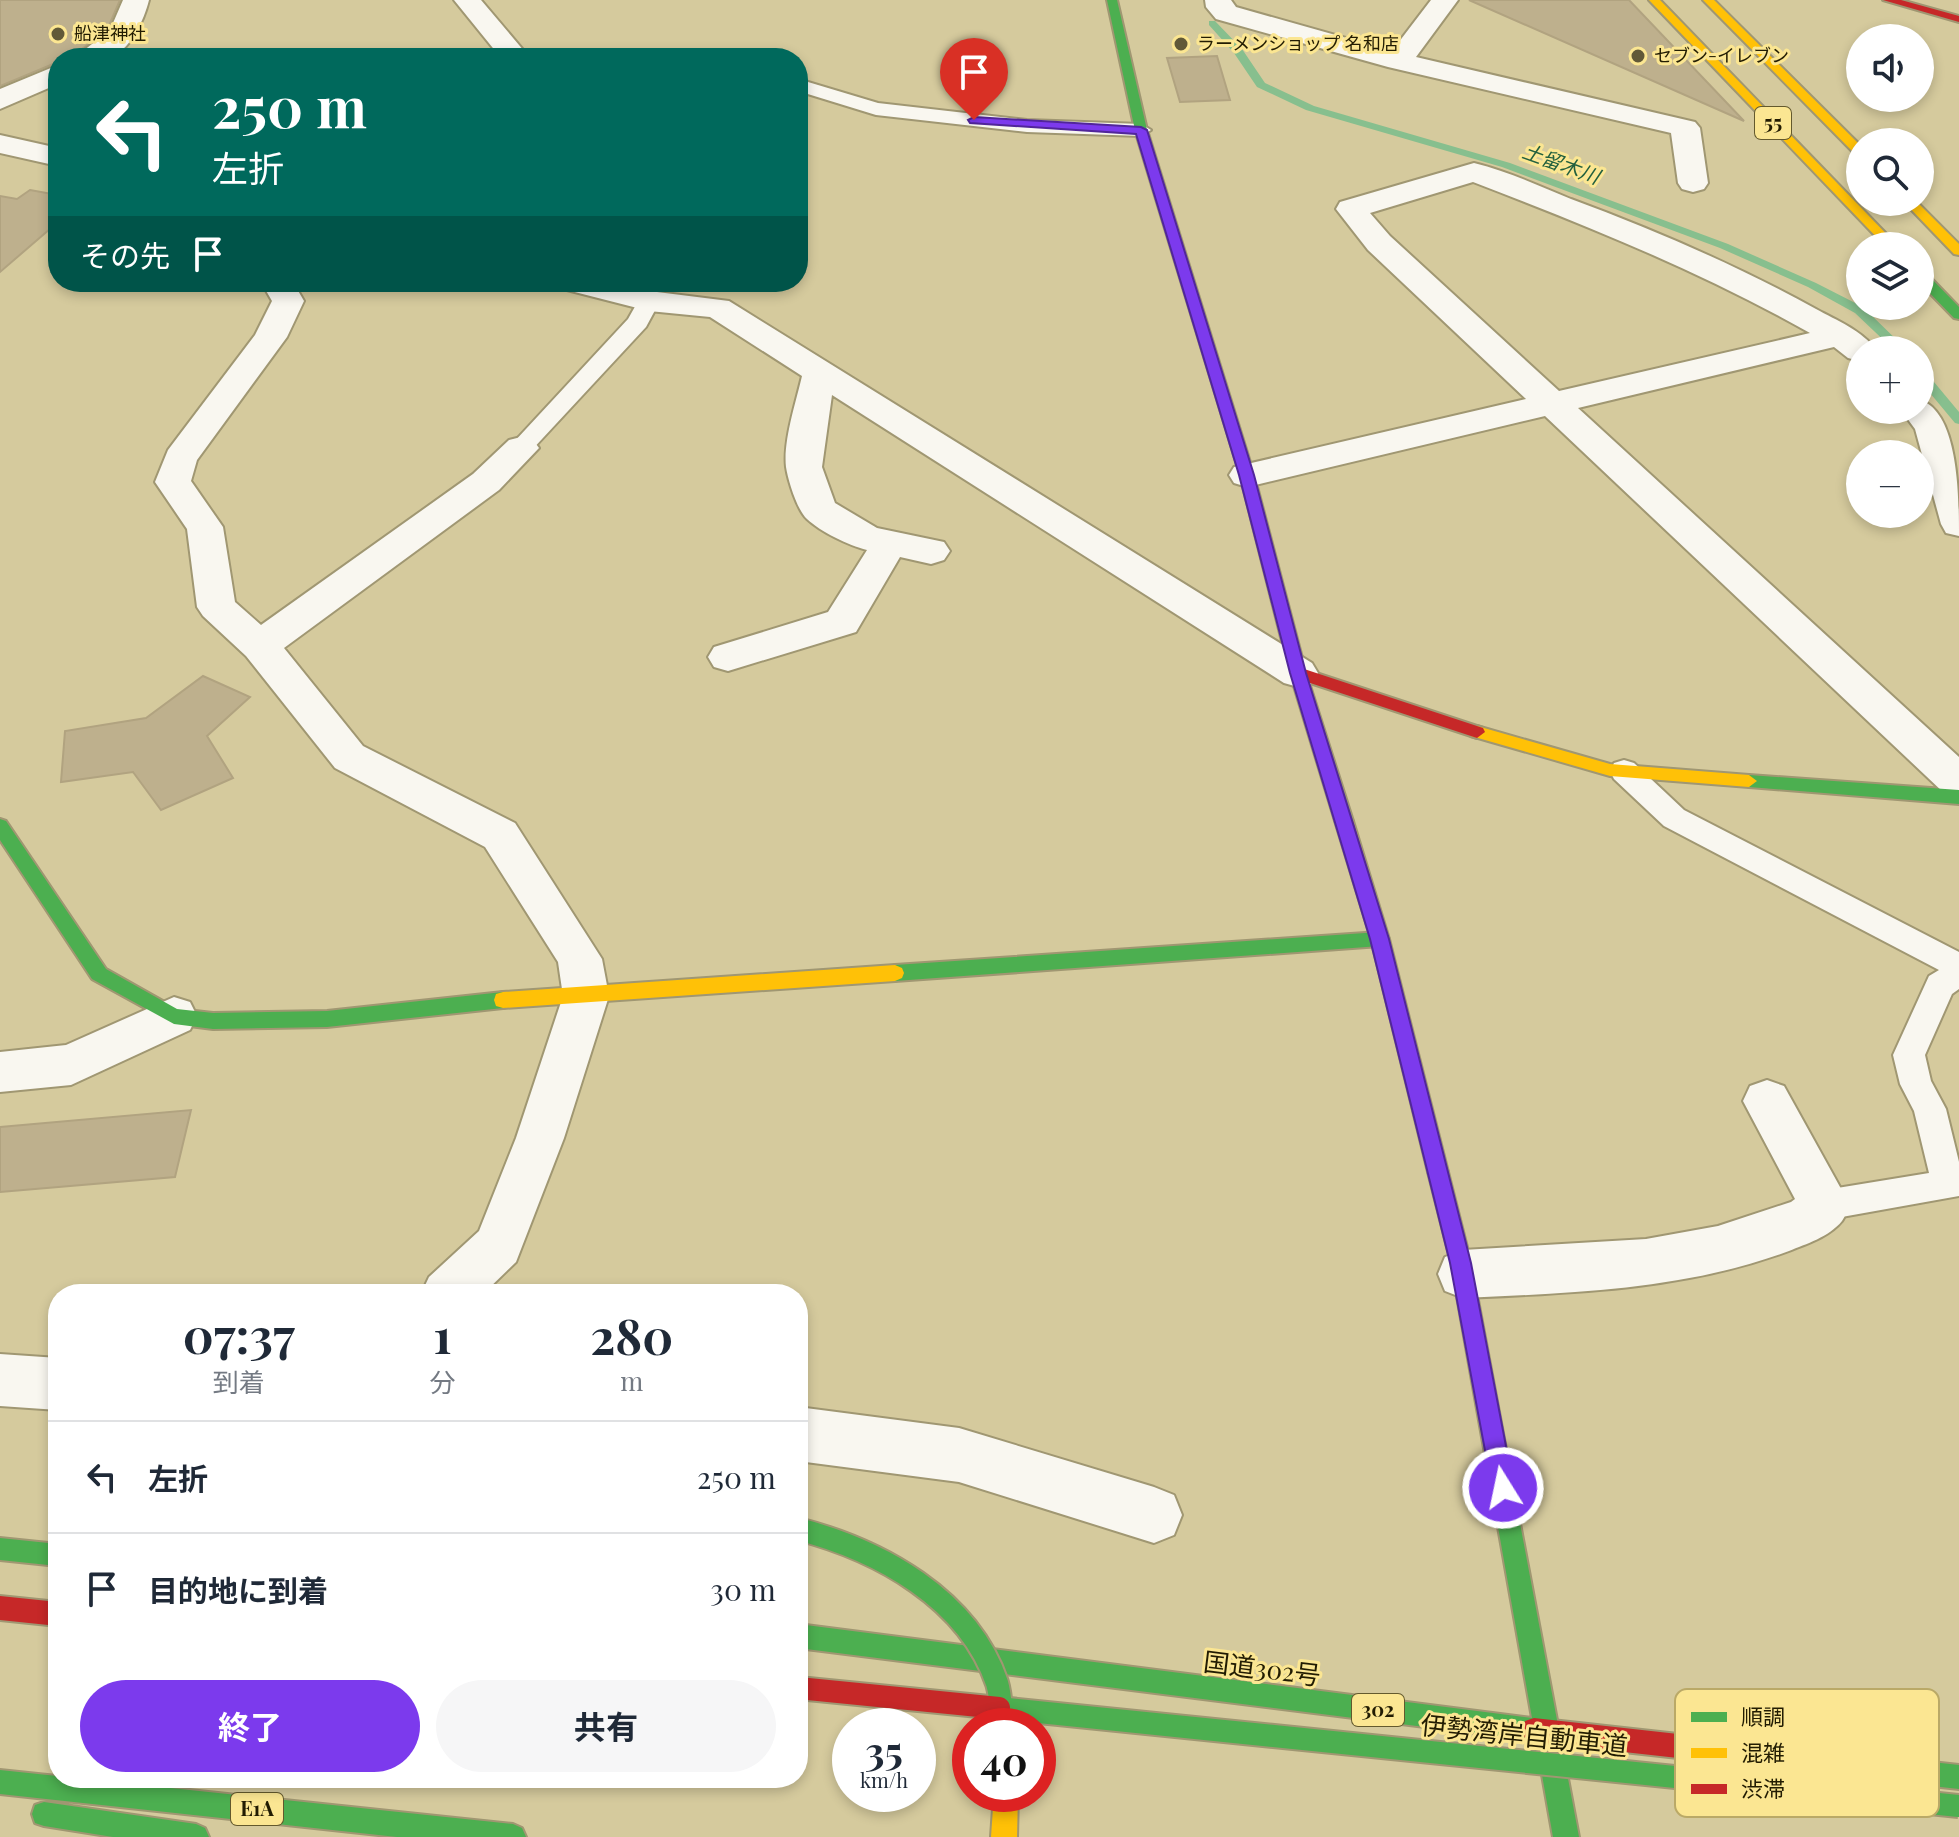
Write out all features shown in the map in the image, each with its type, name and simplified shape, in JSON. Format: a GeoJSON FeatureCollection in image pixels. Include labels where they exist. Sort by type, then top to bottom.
{"type":"FeatureCollection","features":[{"type":"Feature","properties":{"kind":"main road"},"geometry":{"type":"LineString","coordinates":[[1112,0],[1141,130],[1247,475],[1298,673],[1380,939],[1463,1274],[1566,1837]]}},
{"type":"Feature","properties":{"kind":"main road","name":"55"},"geometry":{"type":"LineString","coordinates":[[1654,0],[1878,232]]}},
{"type":"Feature","properties":{"kind":"main road","name":"55"},"geometry":{"type":"LineString","coordinates":[[1708,0],[1846,138]]}},
{"type":"Feature","properties":{"kind":"main road"},"geometry":{"type":"LineString","coordinates":[[1888,0],[1959,19]]}},
{"type":"Feature","properties":{"kind":"main road"},"geometry":{"type":"LineString","coordinates":[[1924,216],[1959,251]]}},
{"type":"Feature","properties":{"kind":"main road"},"geometry":{"type":"LineString","coordinates":[[1934,289],[1959,315]]}},
{"type":"Feature","properties":{"kind":"main road"},"geometry":{"type":"LineString","coordinates":[[1298,673],[1453,725],[1610,770],[1959,797]]}},
{"type":"Feature","properties":{"kind":"main road"},"geometry":{"type":"LineString","coordinates":[[0,826],[99,974],[174,1016],[213,1021],[327,1019],[447,1004],[1380,939]]}},
{"type":"Feature","properties":{"kind":"main road"},"geometry":{"type":"LineString","coordinates":[[808,1532],[843,1542],[891,1567],[955,1618],[973,1636],[997,1682],[1001,1708]]}},
{"type":"Feature","properties":{"kind":"main road"},"geometry":{"type":"LineString","coordinates":[[0,1549],[48,1554]]}},
{"type":"Feature","properties":{"kind":"main road"},"geometry":{"type":"LineString","coordinates":[[0,1608],[48,1613]]}},
{"type":"Feature","properties":{"kind":"main road","name":"国道302号"},"geometry":{"type":"LineString","coordinates":[[808,1637],[1675,1746]]}},
{"type":"Feature","properties":{"kind":"main road","name":"伊勢湾岸自動車道"},"geometry":{"type":"LineString","coordinates":[[808,1689],[1675,1777]]}},
{"type":"Feature","properties":{"kind":"main road","name":"国道302号"},"geometry":{"type":"LineString","coordinates":[[1939,1775],[1959,1777]]}},
{"type":"Feature","properties":{"kind":"main road","name":"E1A"},"geometry":{"type":"LineString","coordinates":[[0,1782],[48,1787]]}},
{"type":"Feature","properties":{"kind":"main road","name":"E1A"},"geometry":{"type":"LineString","coordinates":[[56,1788],[513,1837]]}},
{"type":"Feature","properties":{"kind":"main road","name":"伊勢湾岸自動車道"},"geometry":{"type":"LineString","coordinates":[[1939,1804],[1959,1806]]}},
{"type":"Feature","properties":{"kind":"main road"},"geometry":{"type":"LineString","coordinates":[[28,1812],[196,1837]]}},
{"type":"Feature","properties":{"kind":"main road"},"geometry":{"type":"LineString","coordinates":[[1004,1837],[1005,1812]]}},
{"type":"Feature","properties":{"kind":"street"},"geometry":{"type":"LineString","coordinates":[[107,48],[125,33],[136,0]]}},
{"type":"Feature","properties":{"kind":"street"},"geometry":{"type":"LineString","coordinates":[[467,0],[508,48]]}},
{"type":"Feature","properties":{"kind":"street"},"geometry":{"type":"LineString","coordinates":[[1218,0],[1219,7],[1226,13],[1398,61],[1685,128],[1693,183]]}},
{"type":"Feature","properties":{"kind":"street"},"geometry":{"type":"LineString","coordinates":[[1398,61],[1445,0]]}},
{"type":"Feature","properties":{"kind":"street"},"geometry":{"type":"LineString","coordinates":[[0,101],[48,78]]}},
{"type":"Feature","properties":{"kind":"street"},"geometry":{"type":"LineString","coordinates":[[0,101],[44,108]]}},
{"type":"Feature","properties":{"kind":"street"},"geometry":{"type":"LineString","coordinates":[[0,144],[48,155]]}},
{"type":"Feature","properties":{"kind":"street"},"geometry":{"type":"LineString","coordinates":[[1846,341],[1781,303],[1640,236],[1474,172],[1351,209],[1379,243],[1959,782]]}},
{"type":"Feature","properties":{"kind":"street"},"geometry":{"type":"LineString","coordinates":[[283,292],[288,301],[270,337],[180,458],[173,482],[205,527],[216,607],[260,646],[349,757],[500,835],[580,959],[586,996],[540,1138],[498,1246],[458,1284]]}},
{"type":"Feature","properties":{"kind":"street"},"geometry":{"type":"LineString","coordinates":[[613,292],[649,301],[718,308]]}},
{"type":"Feature","properties":{"kind":"street"},"geometry":{"type":"LineString","coordinates":[[701,292],[718,308],[1298,673]]}},
{"type":"Feature","properties":{"kind":"street"},"geometry":{"type":"LineString","coordinates":[[1247,475],[1553,404],[1846,344]]}},
{"type":"Feature","properties":{"kind":"street"},"geometry":{"type":"LineString","coordinates":[[820,373],[809,421],[804,467],[819,510],[867,538],[931,551]]}},
{"type":"Feature","properties":{"kind":"street"},"geometry":{"type":"LineString","coordinates":[[1930,424],[1959,524]]}},
{"type":"Feature","properties":{"kind":"street"},"geometry":{"type":"LineString","coordinates":[[260,646],[486,482],[521,448]]}},
{"type":"Feature","properties":{"kind":"street"},"geometry":{"type":"LineString","coordinates":[[728,657],[842,622],[890,543]]}},
{"type":"Feature","properties":{"kind":"street"},"geometry":{"type":"LineString","coordinates":[[0,1072],[71,1065],[174,1016]]}},
{"type":"Feature","properties":{"kind":"street"},"geometry":{"type":"LineString","coordinates":[[1463,1274],[1645,1265],[1734,1246],[1805,1223],[1825,1205],[1767,1101]]}},
{"type":"Feature","properties":{"kind":"street"},"geometry":{"type":"LineString","coordinates":[[0,1380],[48,1383]]}},
{"type":"Feature","properties":{"kind":"street"},"geometry":{"type":"LineString","coordinates":[[808,1435],[959,1455],[1154,1515]]}},
{"type":"Feature","properties":{"kind":"lane"},"geometry":{"type":"LineString","coordinates":[[808,88],[876,109],[1027,126],[1141,130]]}},
{"type":"Feature","properties":{"kind":"lane"},"geometry":{"type":"LineString","coordinates":[[521,448],[638,322],[649,301]]}},
{"type":"Feature","properties":{"kind":"lane"},"geometry":{"type":"LineString","coordinates":[[1624,771],[1674,818],[1959,969],[1940,985],[1909,1055],[1916,1084],[1930,1109],[1948,1185],[1825,1205]]}},
{"type":"Feature","properties":{"kind":"building","name":"船津神社"},"geometry":{"type":"Polygon","coordinates":[[[0,0],[120,0],[108,28],[83,48],[48,48],[48,66],[0,86],[0,0]]]}},
{"type":"Feature","properties":{"kind":"building","name":"セブン-イレブン"},"geometry":{"type":"Polygon","coordinates":[[[1469,0],[1629,0],[1744,121],[1469,0]]]}},
{"type":"Feature","properties":{"kind":"building"},"geometry":{"type":"Polygon","coordinates":[[[1217,56],[1230,100],[1180,102],[1167,58],[1217,56]]]}},
{"type":"Feature","properties":{"kind":"building"},"geometry":{"type":"Polygon","coordinates":[[[30,190],[48,193],[48,231],[0,272],[0,196],[17,199],[30,190]]]}},
{"type":"Feature","properties":{"kind":"building"},"geometry":{"type":"Polygon","coordinates":[[[203,676],[250,697],[207,736],[233,778],[161,810],[133,772],[61,782],[65,731],[146,718],[203,676]]]}},
{"type":"Feature","properties":{"kind":"building"},"geometry":{"type":"Polygon","coordinates":[[[191,1110],[175,1177],[0,1192],[0,1127],[191,1110]]]}},
{"type":"Feature","properties":{"kind":"waterway","name":"土留木川"},"geometry":{"type":"LineString","coordinates":[[1212,23],[1238,51],[1261,85],[1310,108],[1506,165],[1724,246],[1812,285],[1859,310],[1886,336]]}},
{"type":"Feature","properties":{"kind":"waterway","name":"土留木川"},"geometry":{"type":"LineString","coordinates":[[1934,390],[1959,420]]}},
{"type":"Feature","properties":{"kind":"traffic: fast"},"geometry":{"type":"LineString","coordinates":[[1112,0],[1141,130],[1247,475],[1298,673],[1344,821]]}},
{"type":"Feature","properties":{"kind":"traffic: fast"},"geometry":{"type":"LineString","coordinates":[[1934,289],[1959,315]]}},
{"type":"Feature","properties":{"kind":"traffic: fast"},"geometry":{"type":"LineString","coordinates":[[1749,781],[1959,797]]}},
{"type":"Feature","properties":{"kind":"traffic: fast"},"geometry":{"type":"LineString","coordinates":[[0,826],[99,974],[174,1016],[213,1021],[327,1019],[503,1000]]}},
{"type":"Feature","properties":{"kind":"traffic: fast"},"geometry":{"type":"LineString","coordinates":[[895,973],[1380,939]]}},
{"type":"Feature","properties":{"kind":"traffic: fast"},"geometry":{"type":"LineString","coordinates":[[1438,1172],[1461,1263],[1566,1837]]}},
{"type":"Feature","properties":{"kind":"traffic: fast"},"geometry":{"type":"LineString","coordinates":[[808,1532],[864,1550],[911,1578],[934,1596],[972,1636],[987,1659],[997,1683],[1001,1708]]}},
{"type":"Feature","properties":{"kind":"traffic: fast"},"geometry":{"type":"LineString","coordinates":[[0,1549],[48,1554]]}},
{"type":"Feature","properties":{"kind":"traffic: fast"},"geometry":{"type":"LineString","coordinates":[[808,1637],[1534,1730]]}},
{"type":"Feature","properties":{"kind":"traffic: fast"},"geometry":{"type":"LineString","coordinates":[[1056,1714],[1675,1777]]}},
{"type":"Feature","properties":{"kind":"traffic: fast"},"geometry":{"type":"LineString","coordinates":[[1939,1775],[1959,1777]]}},
{"type":"Feature","properties":{"kind":"traffic: fast"},"geometry":{"type":"LineString","coordinates":[[0,1782],[48,1787]]}},
{"type":"Feature","properties":{"kind":"traffic: fast"},"geometry":{"type":"LineString","coordinates":[[56,1788],[513,1837]]}},
{"type":"Feature","properties":{"kind":"traffic: fast"},"geometry":{"type":"LineString","coordinates":[[1939,1804],[1959,1806]]}},
{"type":"Feature","properties":{"kind":"traffic: fast"},"geometry":{"type":"LineString","coordinates":[[44,1814],[196,1837]]}},
{"type":"Feature","properties":{"kind":"traffic: slow"},"geometry":{"type":"LineString","coordinates":[[1654,0],[1878,232]]}},
{"type":"Feature","properties":{"kind":"traffic: slow"},"geometry":{"type":"LineString","coordinates":[[1708,0],[1846,138]]}},
{"type":"Feature","properties":{"kind":"traffic: slow"},"geometry":{"type":"LineString","coordinates":[[1924,216],[1959,251]]}},
{"type":"Feature","properties":{"kind":"traffic: slow"},"geometry":{"type":"LineString","coordinates":[[1477,732],[1610,770],[1749,781]]}},
{"type":"Feature","properties":{"kind":"traffic: slow"},"geometry":{"type":"LineString","coordinates":[[503,1000],[895,973]]}},
{"type":"Feature","properties":{"kind":"traffic: slow"},"geometry":{"type":"LineString","coordinates":[[1004,1837],[1005,1812]]}},
{"type":"Feature","properties":{"kind":"traffic: jam"},"geometry":{"type":"LineString","coordinates":[[1888,0],[1959,19]]}},
{"type":"Feature","properties":{"kind":"traffic: jam"},"geometry":{"type":"LineString","coordinates":[[1298,673],[1477,732]]}},
{"type":"Feature","properties":{"kind":"traffic: jam"},"geometry":{"type":"LineString","coordinates":[[1344,821],[1380,939],[1438,1172]]}},
{"type":"Feature","properties":{"kind":"traffic: jam"},"geometry":{"type":"LineString","coordinates":[[0,1608],[48,1613]]}},
{"type":"Feature","properties":{"kind":"traffic: jam"},"geometry":{"type":"LineString","coordinates":[[808,1689],[999,1708]]}},
{"type":"Feature","properties":{"kind":"traffic: jam"},"geometry":{"type":"LineString","coordinates":[[1534,1730],[1675,1746]]}},
{"type":"Feature","properties":{"kind":"place","name":"船津神社"},"geometry":{"type":"Point","coordinates":[58,34]}},
{"type":"Feature","properties":{"kind":"place","name":"ラーメンショップ 名和店"},"geometry":{"type":"Point","coordinates":[1181,44]}},
{"type":"Feature","properties":{"kind":"place","name":"セブン-イレブン"},"geometry":{"type":"Point","coordinates":[1638,56]}},
{"type":"Feature","properties":{"kind":"route"},"geometry":{"type":"LineString","coordinates":[[974,120],[1027,126],[1141,130],[1247,475],[1298,673],[1380,939],[1461,1263],[1503,1488]]}}]}
